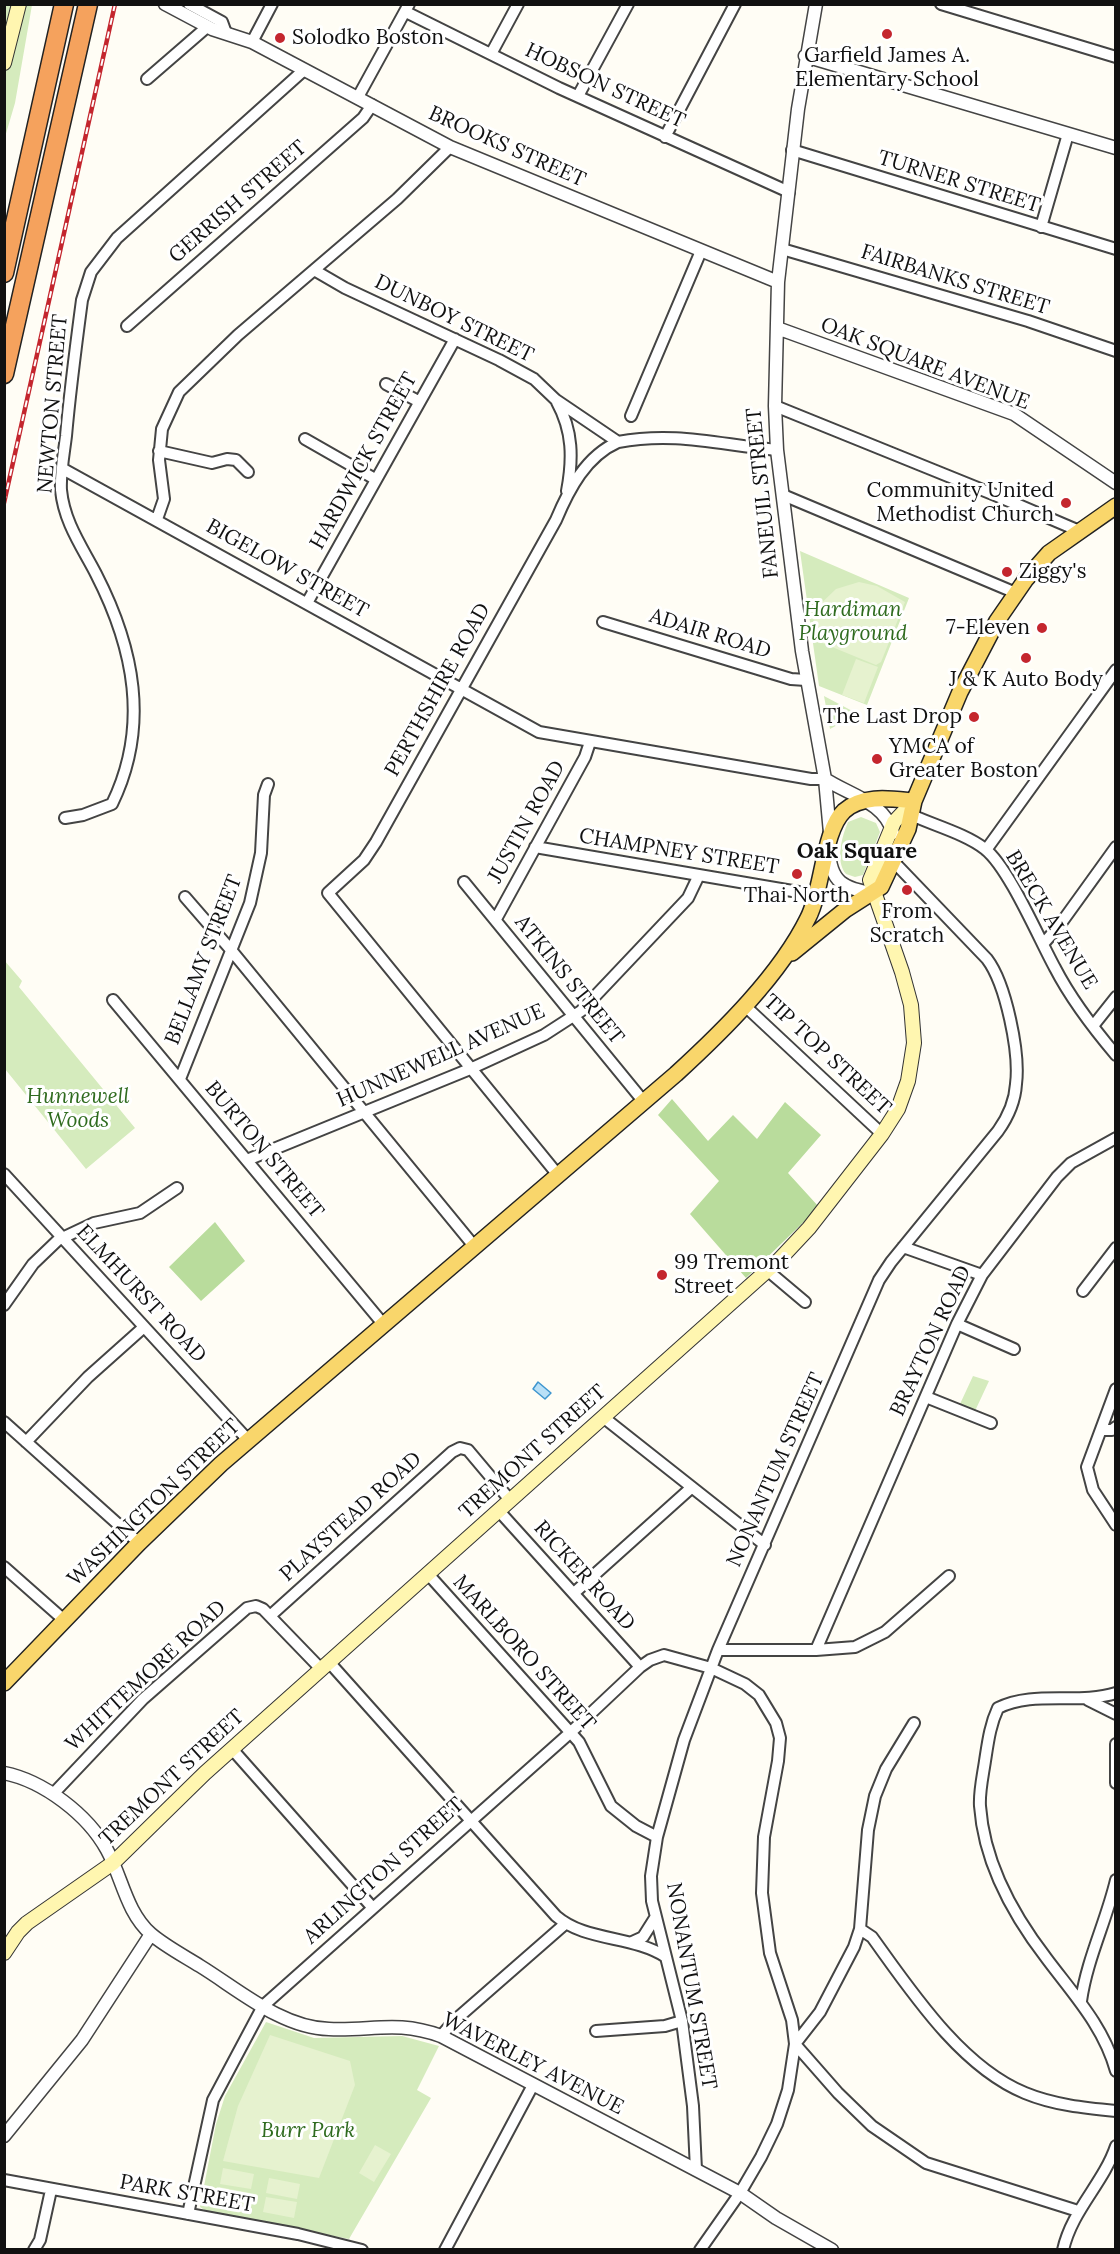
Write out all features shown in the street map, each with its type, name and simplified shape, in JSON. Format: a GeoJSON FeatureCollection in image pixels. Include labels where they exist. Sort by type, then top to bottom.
{"type":"FeatureCollection","features":[{"type":"Feature","properties":{"kind":"highway"},"geometry":{"type":"LineString","coordinates":[[4,273],[64,4]]}},
{"type":"Feature","properties":{"kind":"highway"},"geometry":{"type":"LineString","coordinates":[[4,374],[88,4]]}},
{"type":"Feature","properties":{"kind":"main road"},"geometry":{"type":"LineString","coordinates":[[8,48],[13,4]]}},
{"type":"Feature","properties":{"kind":"main road"},"geometry":{"type":"LineString","coordinates":[[4,63],[19,4]]}},
{"type":"Feature","properties":{"kind":"main road"},"geometry":{"type":"LineString","coordinates":[[778,964],[839,915],[881,887],[893,861],[910,809],[975,660],[1016,593],[1039,564],[1077,530],[1116,506]]}},
{"type":"Feature","properties":{"kind":"main road"},"geometry":{"type":"LineString","coordinates":[[829,844],[834,826],[843,812],[866,801],[885,798],[910,809]]}},
{"type":"Feature","properties":{"kind":"main road"},"geometry":{"type":"LineString","coordinates":[[873,893],[871,876],[892,826],[910,809]]}},
{"type":"Feature","properties":{"kind":"main road","name":"FANEUIL STREET"},"geometry":{"type":"LineString","coordinates":[[778,964],[808,919],[829,844]]}},
{"type":"Feature","properties":{"kind":"main road","name":"TREMONT STREET"},"geometry":{"type":"LineString","coordinates":[[4,1953],[27,1923],[113,1863],[232,1749],[801,1238],[882,1134],[898,1109],[908,1081],[914,1025],[906,982],[873,893]]}},
{"type":"Feature","properties":{"kind":"main road"},"geometry":{"type":"LineString","coordinates":[[816,895],[820,910],[828,915],[839,915]]}},
{"type":"Feature","properties":{"kind":"main road","name":"WASHINGTON STREET"},"geometry":{"type":"LineString","coordinates":[[4,1683],[139,1543],[248,1440],[384,1325],[441,1283],[474,1246],[693,1059],[744,1005],[778,964]]}},
{"type":"Feature","properties":{"kind":"street","name":"BROOKS STREET"},"geometry":{"type":"LineString","coordinates":[[165,4],[207,27],[252,42],[450,147],[778,282]]}},
{"type":"Feature","properties":{"kind":"street","name":"BROOKS STREET"},"geometry":{"type":"LineString","coordinates":[[189,4],[222,22],[226,33]]}},
{"type":"Feature","properties":{"kind":"street"},"geometry":{"type":"LineString","coordinates":[[252,42],[272,4]]}},
{"type":"Feature","properties":{"kind":"street"},"geometry":{"type":"LineString","coordinates":[[491,54],[518,4]]}},
{"type":"Feature","properties":{"kind":"street"},"geometry":{"type":"LineString","coordinates":[[578,96],[628,4]]}},
{"type":"Feature","properties":{"kind":"street"},"geometry":{"type":"LineString","coordinates":[[665,137],[735,4]]}},
{"type":"Feature","properties":{"kind":"street","name":"FANEUIL STREET"},"geometry":{"type":"LineString","coordinates":[[816,4],[792,150],[778,282],[775,406],[777,450],[806,680],[825,779],[830,821],[829,844]]}},
{"type":"Feature","properties":{"kind":"street"},"geometry":{"type":"LineString","coordinates":[[941,4],[1116,57]]}},
{"type":"Feature","properties":{"kind":"street"},"geometry":{"type":"LineString","coordinates":[[358,97],[408,8]]}},
{"type":"Feature","properties":{"kind":"street","name":"HOBSON STREET"},"geometry":{"type":"LineString","coordinates":[[408,8],[491,54],[665,137],[789,192]]}},
{"type":"Feature","properties":{"kind":"street"},"geometry":{"type":"LineString","coordinates":[[147,79],[207,27]]}},
{"type":"Feature","properties":{"kind":"street"},"geometry":{"type":"LineString","coordinates":[[806,56],[1116,148]]}},
{"type":"Feature","properties":{"kind":"street","name":"NEWTON STREET"},"geometry":{"type":"LineString","coordinates":[[65,818],[83,815],[112,804],[124,778],[134,734],[136,705],[133,677],[111,610],[96,575],[75,537],[65,510],[61,490],[82,300],[91,272],[99,257],[148,209],[304,70]]}},
{"type":"Feature","properties":{"kind":"street","name":"GERRISH STREET"},"geometry":{"type":"LineString","coordinates":[[127,326],[363,118],[372,105]]}},
{"type":"Feature","properties":{"kind":"street"},"geometry":{"type":"LineString","coordinates":[[1041,227],[1068,134]]}},
{"type":"Feature","properties":{"kind":"street"},"geometry":{"type":"LineString","coordinates":[[157,519],[164,500],[159,451],[165,418],[185,384],[397,199],[450,147]]}},
{"type":"Feature","properties":{"kind":"street","name":"TURNER STREET"},"geometry":{"type":"LineString","coordinates":[[792,150],[1116,249]]}},
{"type":"Feature","properties":{"kind":"street","name":"FAIRBANKS STREET"},"geometry":{"type":"LineString","coordinates":[[782,249],[1028,321],[1116,351]]}},
{"type":"Feature","properties":{"kind":"street"},"geometry":{"type":"LineString","coordinates":[[631,416],[701,251]]}},
{"type":"Feature","properties":{"kind":"street","name":"DUNBOY STREET"},"geometry":{"type":"LineString","coordinates":[[314,270],[345,288],[534,379],[556,400],[618,442]]}},
{"type":"Feature","properties":{"kind":"street","name":"OAK SQUARE AVENUE"},"geometry":{"type":"LineString","coordinates":[[777,328],[1014,414],[1116,483]]}},
{"type":"Feature","properties":{"kind":"street","name":"HARDWICK STREET"},"geometry":{"type":"LineString","coordinates":[[307,603],[418,401],[455,339]]}},
{"type":"Feature","properties":{"kind":"street"},"geometry":{"type":"LineString","coordinates":[[386,384],[418,401]]}},
{"type":"Feature","properties":{"kind":"street","name":"PERTHSHIRE ROAD"},"geometry":{"type":"LineString","coordinates":[[556,400],[566,418],[571,441],[572,468],[567,495]]}},
{"type":"Feature","properties":{"kind":"street"},"geometry":{"type":"LineString","coordinates":[[775,406],[1077,530]]}},
{"type":"Feature","properties":{"kind":"street"},"geometry":{"type":"LineString","coordinates":[[618,442],[649,436],[686,437],[777,450]]}},
{"type":"Feature","properties":{"kind":"street"},"geometry":{"type":"LineString","coordinates":[[305,439],[375,479]]}},
{"type":"Feature","properties":{"kind":"street","name":"PERTHSHIRE ROAD"},"geometry":{"type":"LineString","coordinates":[[470,1069],[328,892],[370,851],[556,520],[567,495],[595,455],[618,442]]}},
{"type":"Feature","properties":{"kind":"street"},"geometry":{"type":"LineString","coordinates":[[159,451],[212,463],[227,459],[236,460],[248,472]]}},
{"type":"Feature","properties":{"kind":"street","name":"BIGELOW STREET"},"geometry":{"type":"LineString","coordinates":[[63,469],[157,519],[459,690],[539,732],[811,779],[825,779],[866,801]]}},
{"type":"Feature","properties":{"kind":"street"},"geometry":{"type":"LineString","coordinates":[[783,495],[1016,593]]}},
{"type":"Feature","properties":{"kind":"street","name":"ADAIR ROAD"},"geometry":{"type":"LineString","coordinates":[[603,622],[791,679],[806,680]]}},
{"type":"Feature","properties":{"kind":"street"},"geometry":{"type":"LineString","coordinates":[[986,850],[1116,670]]}},
{"type":"Feature","properties":{"kind":"street","name":"JUSTIN ROAD"},"geometry":{"type":"LineString","coordinates":[[496,919],[585,757],[590,742]]}},
{"type":"Feature","properties":{"kind":"street","name":"BELLAMY STREET"},"geometry":{"type":"LineString","coordinates":[[180,1078],[250,903],[263,838],[264,795],[268,784]]}},
{"type":"Feature","properties":{"kind":"street"},"geometry":{"type":"LineString","coordinates":[[866,801],[886,817],[892,826],[895,845],[893,861]]}},
{"type":"Feature","properties":{"kind":"street","name":"BRECK AVENUE"},"geometry":{"type":"LineString","coordinates":[[910,809],[986,850],[999,866],[1056,971],[1093,1026],[1116,1055]]}},
{"type":"Feature","properties":{"kind":"street"},"geometry":{"type":"LineString","coordinates":[[829,844],[831,869],[835,877],[853,888],[873,893]]}},
{"type":"Feature","properties":{"kind":"street","name":"CHAMPNEY STREET"},"geometry":{"type":"LineString","coordinates":[[535,847],[816,895]]}},
{"type":"Feature","properties":{"kind":"street"},"geometry":{"type":"LineString","coordinates":[[1043,944],[1059,926],[1116,847]]}},
{"type":"Feature","properties":{"kind":"street","name":"NONANTUM STREET"},"geometry":{"type":"LineString","coordinates":[[696,2170],[693,2106],[682,2021],[655,1918],[651,1876],[657,1837],[684,1740],[718,1650],[879,1280],[1004,1122],[1014,1099],[1017,1070],[1004,991],[999,976],[987,960],[893,861]]}},
{"type":"Feature","properties":{"kind":"street","name":"HUNNEWELL AVENUE"},"geometry":{"type":"LineString","coordinates":[[247,1160],[470,1069],[531,1042],[573,1017],[688,898],[699,875]]}},
{"type":"Feature","properties":{"kind":"street","name":"ATKINS STREET"},"geometry":{"type":"LineString","coordinates":[[464,882],[644,1102]]}},
{"type":"Feature","properties":{"kind":"street"},"geometry":{"type":"LineString","coordinates":[[185,897],[474,1246]]}},
{"type":"Feature","properties":{"kind":"street"},"geometry":{"type":"LineString","coordinates":[[1093,1026],[1116,997]]}},
{"type":"Feature","properties":{"kind":"street","name":"BURTON STREET"},"geometry":{"type":"LineString","coordinates":[[113,1000],[384,1325]]}},
{"type":"Feature","properties":{"kind":"street","name":"TIP TOP STREET"},"geometry":{"type":"LineString","coordinates":[[744,1005],[882,1134]]}},
{"type":"Feature","properties":{"kind":"street"},"geometry":{"type":"LineString","coordinates":[[470,1069],[558,1175]]}},
{"type":"Feature","properties":{"kind":"street","name":"BRAYTON ROAD"},"geometry":{"type":"LineString","coordinates":[[816,1650],[957,1324],[982,1275],[1037,1200],[1057,1177],[1071,1163],[1116,1138]]}},
{"type":"Feature","properties":{"kind":"street","name":"ELMHURST ROAD"},"geometry":{"type":"LineString","coordinates":[[4,1174],[248,1440]]}},
{"type":"Feature","properties":{"kind":"street"},"geometry":{"type":"LineString","coordinates":[[4,1305],[38,1259],[63,1238],[94,1223],[140,1214],[177,1188]]}},
{"type":"Feature","properties":{"kind":"street"},"geometry":{"type":"LineString","coordinates":[[903,1247],[982,1275]]}},
{"type":"Feature","properties":{"kind":"street"},"geometry":{"type":"LineString","coordinates":[[1083,1291],[1116,1248]]}},
{"type":"Feature","properties":{"kind":"street"},"geometry":{"type":"LineString","coordinates":[[767,1270],[805,1302]]}},
{"type":"Feature","properties":{"kind":"street"},"geometry":{"type":"LineString","coordinates":[[957,1324],[1014,1349]]}},
{"type":"Feature","properties":{"kind":"street"},"geometry":{"type":"LineString","coordinates":[[27,1442],[88,1377],[144,1327]]}},
{"type":"Feature","properties":{"kind":"street"},"geometry":{"type":"LineString","coordinates":[[1116,1389],[1087,1467],[1093,1490],[1116,1525]]}},
{"type":"Feature","properties":{"kind":"street"},"geometry":{"type":"LineString","coordinates":[[926,1397],[991,1423]]}},
{"type":"Feature","properties":{"kind":"street"},"geometry":{"type":"LineString","coordinates":[[603,1417],[765,1545]]}},
{"type":"Feature","properties":{"kind":"street"},"geometry":{"type":"LineString","coordinates":[[4,1422],[139,1543]]}},
{"type":"Feature","properties":{"kind":"street"},"geometry":{"type":"LineString","coordinates":[[1101,1430],[1112,1430],[1116,1427]]}},
{"type":"Feature","properties":{"kind":"street","name":"PLAYSTEAD ROAD"},"geometry":{"type":"LineString","coordinates":[[270,1616],[452,1452],[460,1448],[468,1450],[510,1500]]}},
{"type":"Feature","properties":{"kind":"street"},"geometry":{"type":"LineString","coordinates":[[574,1593],[691,1488]]}},
{"type":"Feature","properties":{"kind":"street","name":"RICKER ROAD"},"geometry":{"type":"LineString","coordinates":[[499,1511],[640,1667]]}},
{"type":"Feature","properties":{"kind":"street"},"geometry":{"type":"LineString","coordinates":[[4,1567],[64,1620]]}},
{"type":"Feature","properties":{"kind":"street","name":"MARLBORO STREET"},"geometry":{"type":"LineString","coordinates":[[428,1574],[571,1732],[586,1752],[611,1806],[629,1821],[657,1837]]}},
{"type":"Feature","properties":{"kind":"street"},"geometry":{"type":"LineString","coordinates":[[718,1650],[816,1650],[855,1647],[878,1637],[949,1576]]}},
{"type":"Feature","properties":{"kind":"street","name":"WHITTEMORE ROAD"},"geometry":{"type":"LineString","coordinates":[[54,1794],[143,1699],[237,1615],[247,1608],[256,1606],[270,1616]]}},
{"type":"Feature","properties":{"kind":"street"},"geometry":{"type":"LineString","coordinates":[[270,1616],[325,1666],[565,1924],[632,1942],[666,1957]]}},
{"type":"Feature","properties":{"kind":"street","name":"ARLINGTON STREET"},"geometry":{"type":"LineString","coordinates":[[188,2214],[210,2108],[263,2006],[372,1906],[571,1732],[640,1667],[664,1655],[711,1668],[745,1684],[759,1695],[768,1707],[780,1738],[764,1837],[762,1893],[770,1953],[792,2020],[795,2044]]}},
{"type":"Feature","properties":{"kind":"street"},"geometry":{"type":"LineString","coordinates":[[1116,1693],[1084,1698],[1024,1700],[998,1707],[989,1734],[980,1805],[987,1848],[1002,1889],[1016,1915],[1081,2001],[1109,2048],[1116,2072]]}},
{"type":"Feature","properties":{"kind":"street"},"geometry":{"type":"LineString","coordinates":[[1084,1698],[1116,1714]]}},
{"type":"Feature","properties":{"kind":"street"},"geometry":{"type":"LineString","coordinates":[[700,2250],[740,2193],[777,2124],[788,2090],[795,2044],[820,2012],[836,1985],[860,1929],[868,1830],[876,1796],[886,1769],[914,1723]]}},
{"type":"Feature","properties":{"kind":"street"},"geometry":{"type":"LineString","coordinates":[[1116,1744],[1116,1783]]}},
{"type":"Feature","properties":{"kind":"street"},"geometry":{"type":"LineString","coordinates":[[232,1749],[372,1906]]}},
{"type":"Feature","properties":{"kind":"street","name":"WAVERLEY AVENUE"},"geometry":{"type":"LineString","coordinates":[[4,1773],[37,1783],[54,1794],[100,1840],[113,1863],[130,1904],[151,1934],[263,2006],[306,2026],[329,2030],[393,2025],[411,2027],[441,2036],[740,2193],[832,2250]]}},
{"type":"Feature","properties":{"kind":"street"},"geometry":{"type":"LineString","coordinates":[[1081,2001],[1085,1976],[1106,1920],[1116,1880]]}},
{"type":"Feature","properties":{"kind":"street"},"geometry":{"type":"LineString","coordinates":[[632,1942],[650,1931],[655,1918]]}},
{"type":"Feature","properties":{"kind":"street"},"geometry":{"type":"LineString","coordinates":[[441,2036],[454,2021],[565,1924]]}},
{"type":"Feature","properties":{"kind":"street"},"geometry":{"type":"LineString","coordinates":[[860,1929],[872,1937],[927,2010],[964,2049],[996,2077],[1025,2093],[1058,2103],[1116,2111]]}},
{"type":"Feature","properties":{"kind":"street"},"geometry":{"type":"LineString","coordinates":[[4,2136],[82,2040],[151,1934]]}},
{"type":"Feature","properties":{"kind":"street"},"geometry":{"type":"LineString","coordinates":[[1064,1980],[1085,1976]]}},
{"type":"Feature","properties":{"kind":"street"},"geometry":{"type":"LineString","coordinates":[[596,2031],[665,2026],[682,2021]]}},
{"type":"Feature","properties":{"kind":"street"},"geometry":{"type":"LineString","coordinates":[[795,2044],[837,2093],[872,2126],[926,2163],[1078,2211]]}},
{"type":"Feature","properties":{"kind":"street"},"geometry":{"type":"LineString","coordinates":[[445,2250],[533,2085]]}},
{"type":"Feature","properties":{"kind":"street"},"geometry":{"type":"LineString","coordinates":[[1063,2250],[1069,2229],[1078,2211],[1102,2175],[1116,2146]]}},
{"type":"Feature","properties":{"kind":"street","name":"PARK STREET"},"geometry":{"type":"LineString","coordinates":[[4,2180],[298,2234],[362,2250]]}},
{"type":"Feature","properties":{"kind":"street"},"geometry":{"type":"LineString","coordinates":[[34,2250],[40,2240],[51,2190]]}},
{"type":"Feature","properties":{"kind":"green space"},"geometry":{"type":"Polygon","coordinates":[[[5,5],[32,5],[15,103],[5,137],[5,5]]]}},
{"type":"Feature","properties":{"kind":"green space","name":"Hardiman Playground"},"geometry":{"type":"Polygon","coordinates":[[[800,551],[909,598],[867,705],[819,686],[800,551]]]}},
{"type":"Feature","properties":{"kind":"green space"},"geometry":{"type":"Polygon","coordinates":[[[859,582],[877,586],[905,602],[881,662],[876,665],[815,640],[813,611],[836,589],[859,582]]]}},
{"type":"Feature","properties":{"kind":"green space"},"geometry":{"type":"Polygon","coordinates":[[[856,659],[878,667],[864,703],[842,695],[856,659]]]}},
{"type":"Feature","properties":{"kind":"green space"},"geometry":{"type":"Polygon","coordinates":[[[824,696],[858,714],[830,729],[824,696]]]}},
{"type":"Feature","properties":{"kind":"green space","name":"Oak Square"},"geometry":{"type":"Polygon","coordinates":[[[861,817],[876,823],[880,832],[863,875],[855,877],[846,874],[840,856],[848,822],[861,817]]]}},
{"type":"Feature","properties":{"kind":"green space","name":"Hunnewell Woods"},"geometry":{"type":"Polygon","coordinates":[[[4,960],[22,981],[19,987],[135,1128],[86,1169],[5,1069],[4,960]]]}},
{"type":"Feature","properties":{"kind":"green space"},"geometry":{"type":"Polygon","coordinates":[[[672,1099],[708,1141],[733,1115],[757,1139],[785,1102],[821,1135],[788,1173],[819,1207],[746,1278],[690,1214],[719,1181],[658,1115],[672,1099]]]}},
{"type":"Feature","properties":{"kind":"green space"},"geometry":{"type":"Polygon","coordinates":[[[215,1222],[245,1261],[201,1301],[169,1267],[215,1222]]]}},
{"type":"Feature","properties":{"kind":"green space"},"geometry":{"type":"Polygon","coordinates":[[[973,1376],[989,1381],[975,1411],[960,1404],[973,1376]]]}},
{"type":"Feature","properties":{"kind":"green space","name":"Burr Park"},"geometry":{"type":"Polygon","coordinates":[[[266,2022],[314,2038],[402,2036],[439,2046],[417,2090],[431,2098],[349,2239],[206,2211],[200,2207],[216,2124],[225,2096],[266,2022]]]}},
{"type":"Feature","properties":{"kind":"green space"},"geometry":{"type":"Polygon","coordinates":[[[270,2035],[350,2061],[355,2085],[319,2178],[223,2161],[238,2106],[270,2035]]]}},
{"type":"Feature","properties":{"kind":"green space"},"geometry":{"type":"Polygon","coordinates":[[[375,2145],[391,2154],[374,2182],[359,2173],[375,2145]]]}},
{"type":"Feature","properties":{"kind":"green space"},"geometry":{"type":"Polygon","coordinates":[[[223,2168],[254,2174],[251,2189],[220,2184],[223,2168]]]}},
{"type":"Feature","properties":{"kind":"green space"},"geometry":{"type":"Polygon","coordinates":[[[269,2178],[300,2184],[297,2199],[266,2193],[269,2178]]]}},
{"type":"Feature","properties":{"kind":"green space"},"geometry":{"type":"Polygon","coordinates":[[[219,2187],[250,2193],[247,2208],[216,2203],[219,2187]]]}},
{"type":"Feature","properties":{"kind":"green space"},"geometry":{"type":"Polygon","coordinates":[[[266,2197],[297,2202],[294,2218],[263,2212],[266,2197]]]}},
{"type":"Feature","properties":{"kind":"water"},"geometry":{"type":"Polygon","coordinates":[[[538,1382],[551,1393],[545,1399],[533,1389],[538,1382]]]}},
{"type":"Feature","properties":{"kind":"railway"},"geometry":{"type":"LineString","coordinates":[[4,503],[115,4]]}},
{"type":"Feature","properties":{"kind":"place","name":"Garfield James A. Elementary School"},"geometry":{"type":"Point","coordinates":[887,34]}},
{"type":"Feature","properties":{"kind":"place","name":"Solodko Boston"},"geometry":{"type":"Point","coordinates":[280,38]}},
{"type":"Feature","properties":{"kind":"place","name":"Community United Methodist Church"},"geometry":{"type":"Point","coordinates":[1066,503]}},
{"type":"Feature","properties":{"kind":"place","name":"Ziggy's"},"geometry":{"type":"Point","coordinates":[1007,572]}},
{"type":"Feature","properties":{"kind":"place","name":"7-Eleven"},"geometry":{"type":"Point","coordinates":[1042,628]}},
{"type":"Feature","properties":{"kind":"place","name":"J & K Auto Body"},"geometry":{"type":"Point","coordinates":[1026,658]}},
{"type":"Feature","properties":{"kind":"place","name":"The Last Drop"},"geometry":{"type":"Point","coordinates":[974,717]}},
{"type":"Feature","properties":{"kind":"place","name":"YMCA of Greater Boston"},"geometry":{"type":"Point","coordinates":[877,759]}},
{"type":"Feature","properties":{"kind":"place","name":"Thai North"},"geometry":{"type":"Point","coordinates":[797,874]}},
{"type":"Feature","properties":{"kind":"place","name":"From Scratch"},"geometry":{"type":"Point","coordinates":[907,890]}},
{"type":"Feature","properties":{"kind":"place","name":"99 Tremont Street"},"geometry":{"type":"Point","coordinates":[662,1275]}},
{"type":"Feature","properties":{"kind":"district","name":"Oak Square"},"geometry":{"type":"Point","coordinates":[857,852]}}]}
